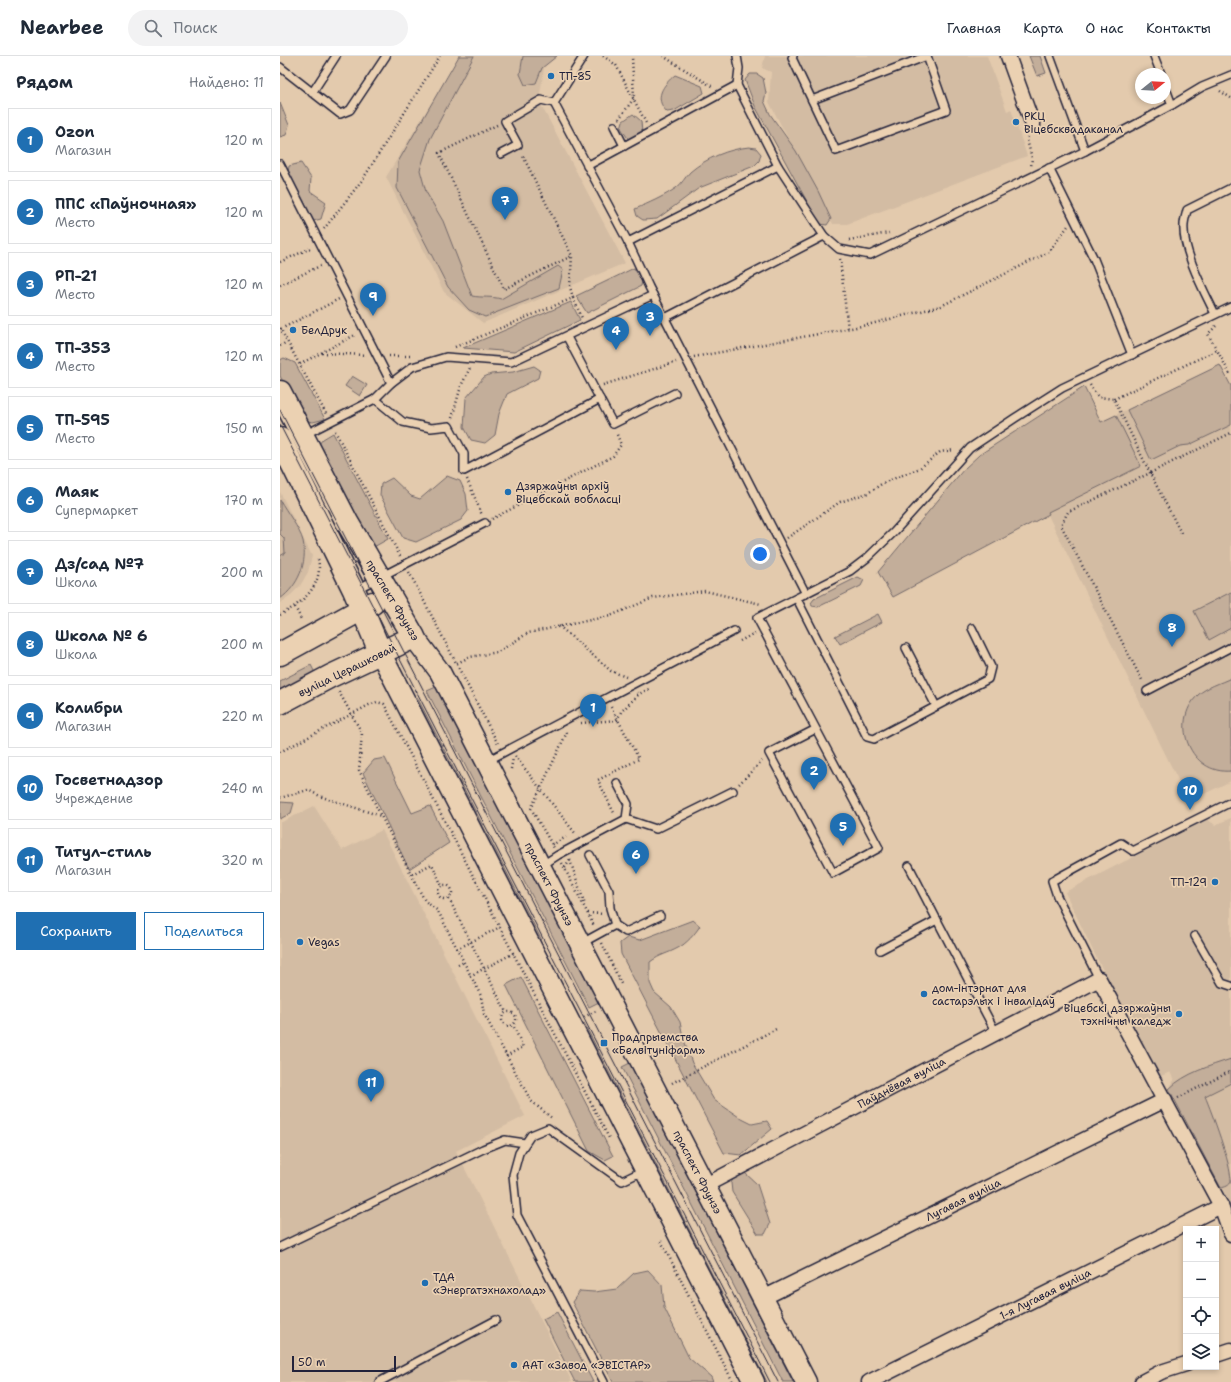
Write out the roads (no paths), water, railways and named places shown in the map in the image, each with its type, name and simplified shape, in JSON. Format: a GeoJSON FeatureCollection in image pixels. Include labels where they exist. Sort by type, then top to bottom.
{"type":"FeatureCollection","features":[{"type":"Feature","properties":{"kind":"main road","name":"праспект Фрунзэ"},"geometry":{"type":"LineString","coordinates":[[282,401],[290,440],[381,654],[570,1023],[647,1169],[754,1382]]}},
{"type":"Feature","properties":{"kind":"main road","name":"праспект Фрунзэ"},"geometry":{"type":"LineString","coordinates":[[290,440],[348,522],[414,637],[440,672],[806,1382]]}},
{"type":"Feature","properties":{"kind":"main road"},"geometry":{"type":"LineString","coordinates":[[280,654],[358,599],[384,586]]}},
{"type":"Feature","properties":{"kind":"main road","name":"вуліца Церашковай"},"geometry":{"type":"LineString","coordinates":[[280,703],[331,676],[381,654],[414,637]]}},
{"type":"Feature","properties":{"kind":"street"},"geometry":{"type":"LineString","coordinates":[[1008,56],[1033,125]]}},
{"type":"Feature","properties":{"kind":"street"},"geometry":{"type":"LineString","coordinates":[[1099,979],[1221,1206],[1231,1234]]}},
{"type":"Feature","properties":{"kind":"street","name":"Паўднёвая вуліца"},"geometry":{"type":"LineString","coordinates":[[704,1186],[1099,979]]}},
{"type":"Feature","properties":{"kind":"street","name":"Лугавая вуліца"},"geometry":{"type":"LineString","coordinates":[[763,1298],[1166,1102]]}},
{"type":"Feature","properties":{"kind":"street","name":"1-я Лугавая вуліца"},"geometry":{"type":"LineString","coordinates":[[869,1382],[1221,1206]]}},
{"type":"Feature","properties":{"kind":"street"},"geometry":{"type":"LineString","coordinates":[[1219,1354],[1231,1350]]}},
{"type":"Feature","properties":{"kind":"street"},"geometry":{"type":"LineString","coordinates":[[1142,1382],[1161,1372],[1183,1365]]}},
{"type":"Feature","properties":{"kind":"lane"},"geometry":{"type":"LineString","coordinates":[[312,93],[336,56]]}},
{"type":"Feature","properties":{"kind":"lane"},"geometry":{"type":"LineString","coordinates":[[280,67],[340,114],[350,110],[386,56]]}},
{"type":"Feature","properties":{"kind":"lane"},"geometry":{"type":"LineString","coordinates":[[554,103],[584,56]]}},
{"type":"Feature","properties":{"kind":"lane"},"geometry":{"type":"LineString","coordinates":[[737,56],[739,68],[737,85],[778,166],[824,236],[839,249],[870,255],[1085,151],[1172,105],[1202,87],[1231,75]]}},
{"type":"Feature","properties":{"kind":"lane"},"geometry":{"type":"LineString","coordinates":[[793,56],[792,58],[836,151],[946,110],[927,56],[812,100]]}},
{"type":"Feature","properties":{"kind":"lane"},"geometry":{"type":"LineString","coordinates":[[1050,56],[1085,151]]}},
{"type":"Feature","properties":{"kind":"lane"},"geometry":{"type":"LineString","coordinates":[[1154,56],[1159,68]]}},
{"type":"Feature","properties":{"kind":"lane"},"geometry":{"type":"LineString","coordinates":[[587,166],[737,85]]}},
{"type":"Feature","properties":{"kind":"lane"},"geometry":{"type":"LineString","coordinates":[[501,154],[518,145],[505,121],[541,100],[554,103],[628,242],[653,295],[806,594]]}},
{"type":"Feature","properties":{"kind":"lane"},"geometry":{"type":"LineString","coordinates":[[614,126],[624,146]]}},
{"type":"Feature","properties":{"kind":"lane"},"geometry":{"type":"LineString","coordinates":[[280,164],[391,383]]}},
{"type":"Feature","properties":{"kind":"lane"},"geometry":{"type":"LineString","coordinates":[[628,242],[778,166]]}},
{"type":"Feature","properties":{"kind":"lane"},"geometry":{"type":"LineString","coordinates":[[1049,168],[1094,259],[1132,355]]}},
{"type":"Feature","properties":{"kind":"lane"},"geometry":{"type":"LineString","coordinates":[[1215,314],[1196,274],[1187,246],[1184,226],[1187,210],[1231,188]]}},
{"type":"Feature","properties":{"kind":"lane"},"geometry":{"type":"LineString","coordinates":[[665,318],[824,236]]}},
{"type":"Feature","properties":{"kind":"lane"},"geometry":{"type":"LineString","coordinates":[[290,440],[375,399],[391,383],[412,367],[446,357],[511,362],[567,337],[653,295]]}},
{"type":"Feature","properties":{"kind":"lane"},"geometry":{"type":"LineString","coordinates":[[816,729],[769,753],[833,873],[879,848],[816,729],[757,618],[850,571],[867,558],[894,532],[970,448],[1062,388],[1231,307]]}},
{"type":"Feature","properties":{"kind":"lane"},"geometry":{"type":"LineString","coordinates":[[567,337],[613,424],[675,392]]}},
{"type":"Feature","properties":{"kind":"lane"},"geometry":{"type":"LineString","coordinates":[[375,399],[403,422],[431,428],[449,426],[464,454],[464,471],[600,399]]}},
{"type":"Feature","properties":{"kind":"lane"},"geometry":{"type":"LineString","coordinates":[[384,586],[405,564],[485,523]]}},
{"type":"Feature","properties":{"kind":"lane"},"geometry":{"type":"LineString","coordinates":[[797,599],[867,737],[874,739],[988,679],[991,667],[972,628]]}},
{"type":"Feature","properties":{"kind":"lane"},"geometry":{"type":"LineString","coordinates":[[487,761],[734,631]]}},
{"type":"Feature","properties":{"kind":"lane"},"geometry":{"type":"LineString","coordinates":[[1147,690],[1231,646]]}},
{"type":"Feature","properties":{"kind":"lane"},"geometry":{"type":"LineString","coordinates":[[906,648],[936,706]]}},
{"type":"Feature","properties":{"kind":"lane"},"geometry":{"type":"LineString","coordinates":[[617,783],[628,804],[626,819]]}},
{"type":"Feature","properties":{"kind":"lane"},"geometry":{"type":"LineString","coordinates":[[540,866],[626,819],[656,829],[733,791]]}},
{"type":"Feature","properties":{"kind":"lane"},"geometry":{"type":"LineString","coordinates":[[1099,979],[1057,896],[1052,881],[1121,843],[1132,851],[1231,802]]}},
{"type":"Feature","properties":{"kind":"lane"},"geometry":{"type":"LineString","coordinates":[[590,855],[609,891],[610,908],[615,925],[626,932],[660,916]]}},
{"type":"Feature","properties":{"kind":"lane"},"geometry":{"type":"LineString","coordinates":[[909,866],[996,1033]]}},
{"type":"Feature","properties":{"kind":"lane"},"geometry":{"type":"LineString","coordinates":[[880,950],[937,920]]}},
{"type":"Feature","properties":{"kind":"lane"},"geometry":{"type":"LineString","coordinates":[[580,944],[615,925]]}},
{"type":"Feature","properties":{"kind":"lane"},"geometry":{"type":"LineString","coordinates":[[1195,936],[1222,984],[1231,986]]}},
{"type":"Feature","properties":{"kind":"lane"},"geometry":{"type":"LineString","coordinates":[[604,1382],[517,1215],[513,1176],[519,1153],[525,1143],[531,1135],[548,1128],[622,1181],[647,1169]]}},
{"type":"Feature","properties":{"kind":"lane"},"geometry":{"type":"LineString","coordinates":[[280,1247],[483,1149],[505,1140],[525,1143]]}},
{"type":"Feature","properties":{"kind":"lane"},"geometry":{"type":"LineString","coordinates":[[379,1382],[496,1320]]}},
{"type":"Feature","properties":{"kind":"tram line"},"geometry":{"type":"LineString","coordinates":[[280,410],[778,1382]]}},
{"type":"Feature","properties":{"kind":"tram line"},"geometry":{"type":"LineString","coordinates":[[280,425],[770,1382]]}},
{"type":"Feature","properties":{"kind":"place","name":"ТП-85"},"geometry":{"type":"Point","coordinates":[551,76]}},
{"type":"Feature","properties":{"kind":"place","name":"РКЦ Віцебсквадаканал"},"geometry":{"type":"Point","coordinates":[1016,122]}},
{"type":"Feature","properties":{"kind":"place","name":"Дз/сад №7"},"geometry":{"type":"Point","coordinates":[505,220]}},
{"type":"Feature","properties":{"kind":"place","name":"Колибри"},"geometry":{"type":"Point","coordinates":[373,316]}},
{"type":"Feature","properties":{"kind":"place","name":"БелДрук"},"geometry":{"type":"Point","coordinates":[293,330]}},
{"type":"Feature","properties":{"kind":"place","name":"РП-21"},"geometry":{"type":"Point","coordinates":[650,336]}},
{"type":"Feature","properties":{"kind":"place","name":"ТП-353"},"geometry":{"type":"Point","coordinates":[616,350]}},
{"type":"Feature","properties":{"kind":"place","name":"Дзяржаўны архіў Віцебскай вобласці"},"geometry":{"type":"Point","coordinates":[508,492]}},
{"type":"Feature","properties":{"kind":"place","name":"Школа № 6"},"geometry":{"type":"Point","coordinates":[1172,647]}},
{"type":"Feature","properties":{"kind":"place","name":"Ozon"},"geometry":{"type":"Point","coordinates":[593,727]}},
{"type":"Feature","properties":{"kind":"place","name":"ППС «Паўночная»"},"geometry":{"type":"Point","coordinates":[814,790]}},
{"type":"Feature","properties":{"kind":"place","name":"Госветнадзор"},"geometry":{"type":"Point","coordinates":[1190,810]}},
{"type":"Feature","properties":{"kind":"place","name":"ТП-595"},"geometry":{"type":"Point","coordinates":[843,846]}},
{"type":"Feature","properties":{"kind":"place","name":"Маяк"},"geometry":{"type":"Point","coordinates":[636,874]}},
{"type":"Feature","properties":{"kind":"place","name":"ТП-129"},"geometry":{"type":"Point","coordinates":[1215,882]}},
{"type":"Feature","properties":{"kind":"place","name":"Vegas"},"geometry":{"type":"Point","coordinates":[300,942]}},
{"type":"Feature","properties":{"kind":"place","name":"дом-інтэрнат для састарэлых і інвалідаў"},"geometry":{"type":"Point","coordinates":[924,994]}},
{"type":"Feature","properties":{"kind":"place","name":"Віцебскі дзяржаўны тэхнічны каледж"},"geometry":{"type":"Point","coordinates":[1179,1014]}},
{"type":"Feature","properties":{"kind":"place","name":"Прадпрыемства «Белвітуніфарм»"},"geometry":{"type":"Point","coordinates":[604,1043]}},
{"type":"Feature","properties":{"kind":"place","name":"Титул-cтиль"},"geometry":{"type":"Point","coordinates":[371,1102]}},
{"type":"Feature","properties":{"kind":"place","name":"ТДА «Энергатэхнахолад»"},"geometry":{"type":"Point","coordinates":[425,1283]}},
{"type":"Feature","properties":{"kind":"place","name":"ААТ «Завод «ЭВІСТАР»"},"geometry":{"type":"Point","coordinates":[514,1365]}}]}
